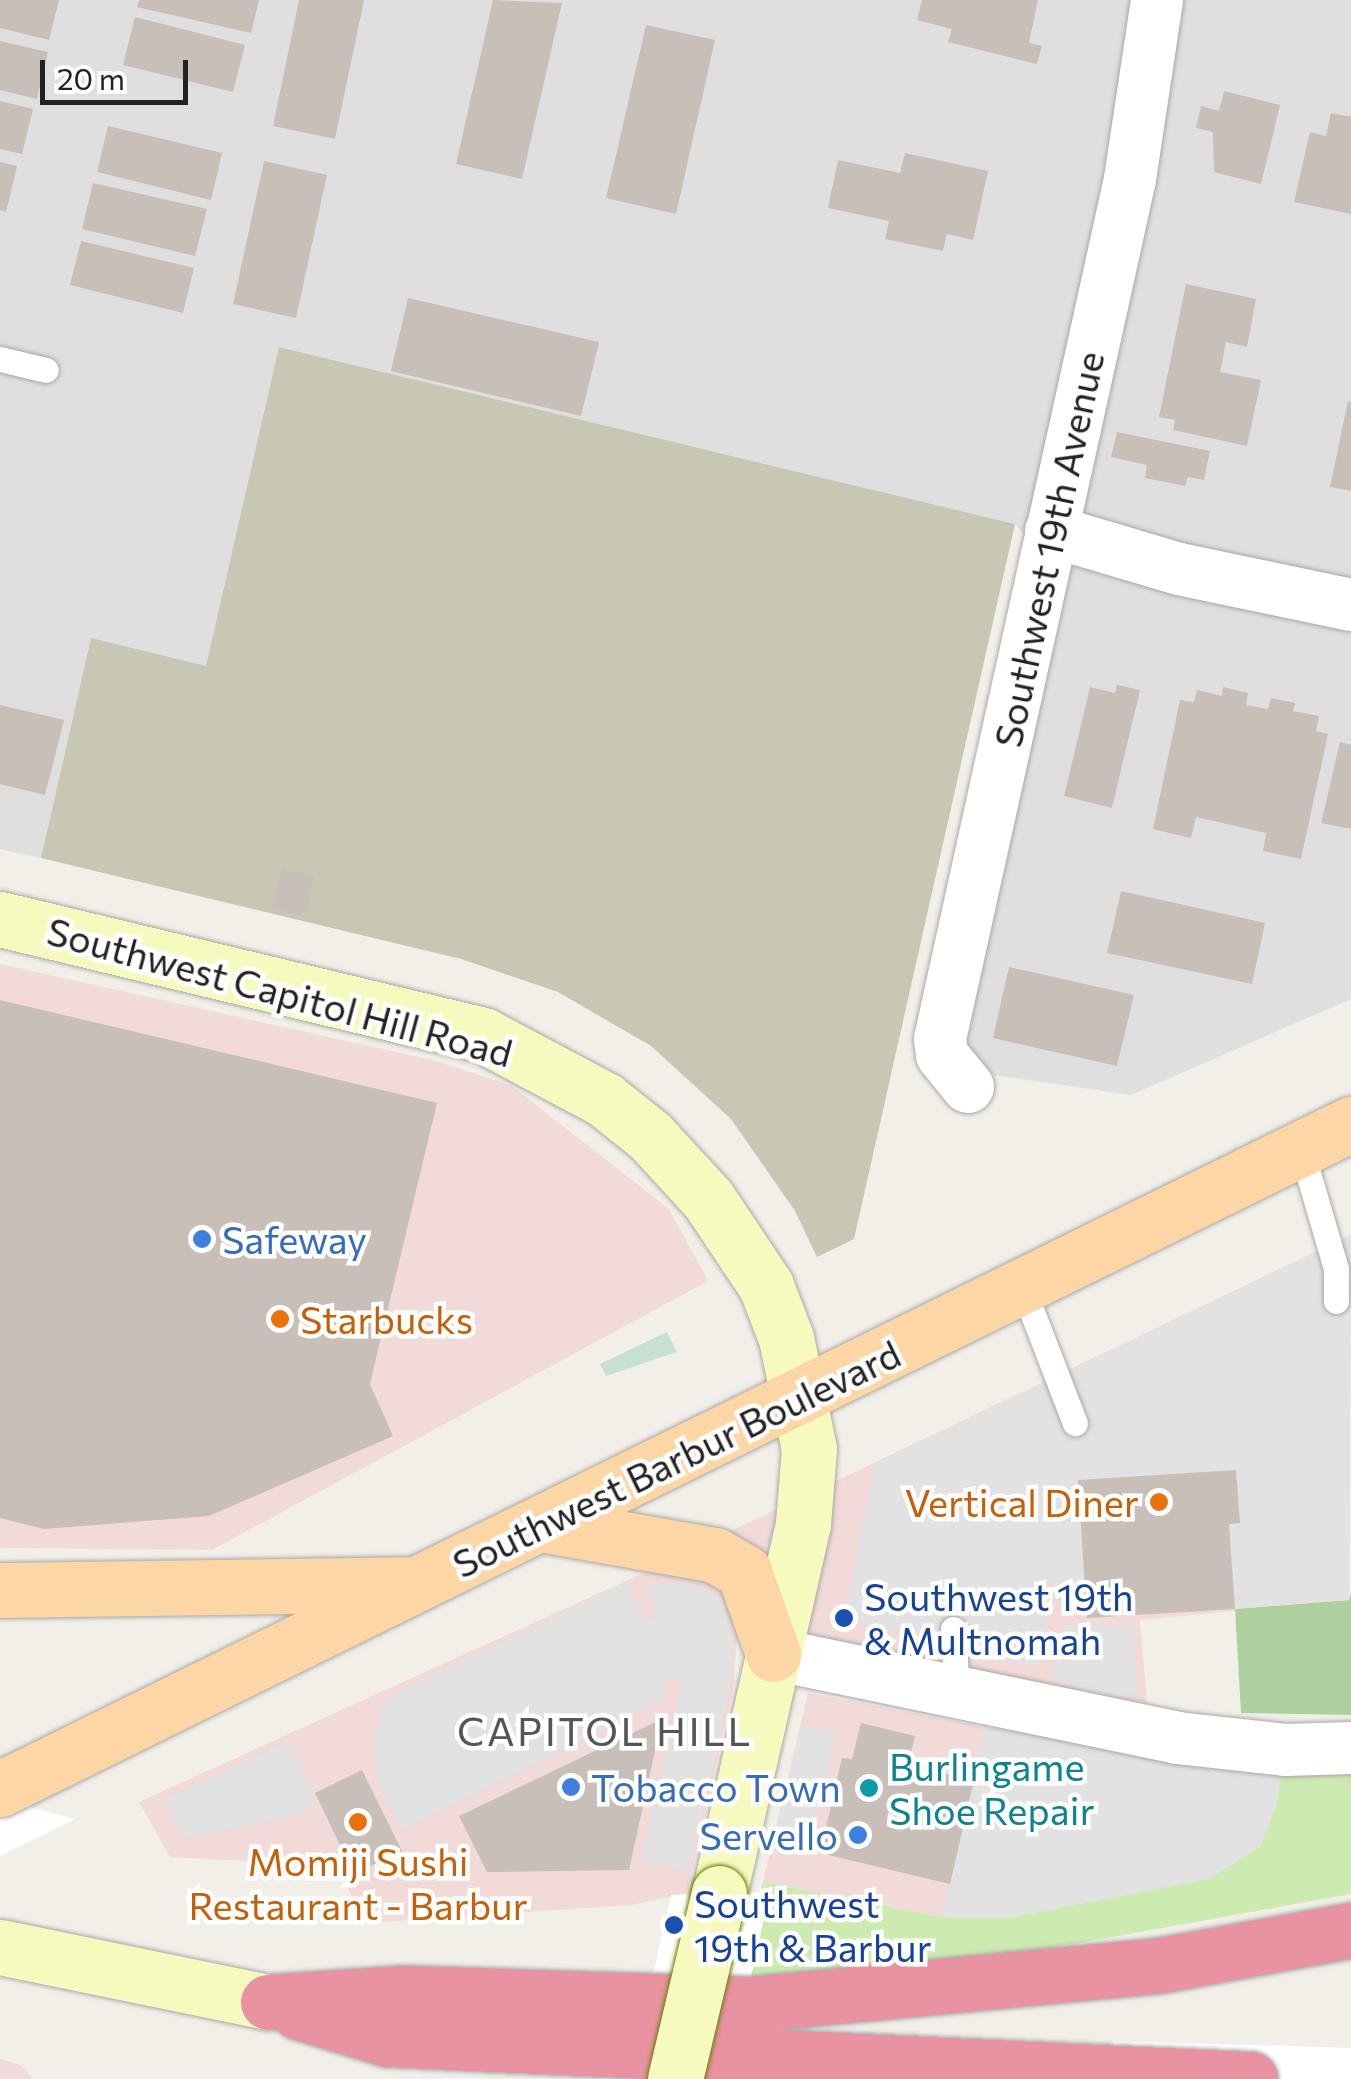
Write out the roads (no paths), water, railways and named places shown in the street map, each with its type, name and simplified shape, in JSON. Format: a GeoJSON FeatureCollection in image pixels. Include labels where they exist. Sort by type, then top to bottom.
{"type":"FeatureCollection","features":[{"type":"Feature","properties":{"kind":"highway"},"geometry":{"type":"LineString","coordinates":[[268,2002],[404,1993],[751,2004],[1161,1965],[1351,1930]]}},
{"type":"Feature","properties":{"kind":"highway"},"geometry":{"type":"LineString","coordinates":[[268,2002],[388,2039],[1250,2079]]}},
{"type":"Feature","properties":{"kind":"main road","name":"Southwest Barbur Boulevard"},"geometry":{"type":"LineString","coordinates":[[0,1789],[1351,1124]]}},
{"type":"Feature","properties":{"kind":"main road"},"geometry":{"type":"LineString","coordinates":[[545,1524],[715,1554],[744,1572],[772,1654]]}},
{"type":"Feature","properties":{"kind":"main road"},"geometry":{"type":"LineString","coordinates":[[0,1590],[422,1584]]}},
{"type":"Feature","properties":{"kind":"street","name":"Southwest 19th Avenue"},"geometry":{"type":"LineString","coordinates":[[968,1087],[942,1055],[940,1039],[1134,160],[1157,0]]}},
{"type":"Feature","properties":{"kind":"street"},"geometry":{"type":"LineString","coordinates":[[1052,530],[1179,570],[1351,605]]}},
{"type":"Feature","properties":{"kind":"street","name":"Southwest Capitol Hill Road"},"geometry":{"type":"LineString","coordinates":[[0,919],[483,1036],[552,1068],[650,1136],[708,1199],[766,1286],[800,1397]]}},
{"type":"Feature","properties":{"kind":"street"},"geometry":{"type":"LineString","coordinates":[[675,2079],[808,1487],[800,1397]]}},
{"type":"Feature","properties":{"kind":"street"},"geometry":{"type":"LineString","coordinates":[[772,1654],[1234,1746],[1351,1748]]}},
{"type":"Feature","properties":{"kind":"street"},"geometry":{"type":"LineString","coordinates":[[0,1947],[268,2002]]}},
{"type":"Feature","properties":{"kind":"lane"},"geometry":{"type":"LineString","coordinates":[[0,359],[46,370]]}},
{"type":"Feature","properties":{"kind":"lane"},"geometry":{"type":"LineString","coordinates":[[1301,1149],[1336,1269],[1336,1301]]}},
{"type":"Feature","properties":{"kind":"lane"},"geometry":{"type":"LineString","coordinates":[[1022,1286],[1076,1423]]}},
{"type":"Feature","properties":{"kind":"lane"},"geometry":{"type":"LineString","coordinates":[[952,1629],[957,1692]]}},
{"type":"Feature","properties":{"kind":"place","name":"Safeway"},"geometry":{"type":"Point","coordinates":[202,1239]}},
{"type":"Feature","properties":{"kind":"place","name":"Starbucks"},"geometry":{"type":"Point","coordinates":[280,1319]}},
{"type":"Feature","properties":{"kind":"place","name":"Vertical Diner"},"geometry":{"type":"Point","coordinates":[1159,1502]}},
{"type":"Feature","properties":{"kind":"place","name":"Southwest 19th & Multnomah"},"geometry":{"type":"Point","coordinates":[844,1618]}},
{"type":"Feature","properties":{"kind":"place","name":"Tobacco Town"},"geometry":{"type":"Point","coordinates":[571,1787]}},
{"type":"Feature","properties":{"kind":"place","name":"Burlingame Shoe Repair"},"geometry":{"type":"Point","coordinates":[869,1788]}},
{"type":"Feature","properties":{"kind":"place","name":"Momiji Sushi Restaurant - Barbur"},"geometry":{"type":"Point","coordinates":[358,1822]}},
{"type":"Feature","properties":{"kind":"place","name":"Servello"},"geometry":{"type":"Point","coordinates":[858,1835]}},
{"type":"Feature","properties":{"kind":"place","name":"Southwest 19th & Barbur"},"geometry":{"type":"Point","coordinates":[674,1925]}},
{"type":"Feature","properties":{"kind":"district","name":"CAPITOL HILL"},"geometry":{"type":"Point","coordinates":[605,1730]}}]}
